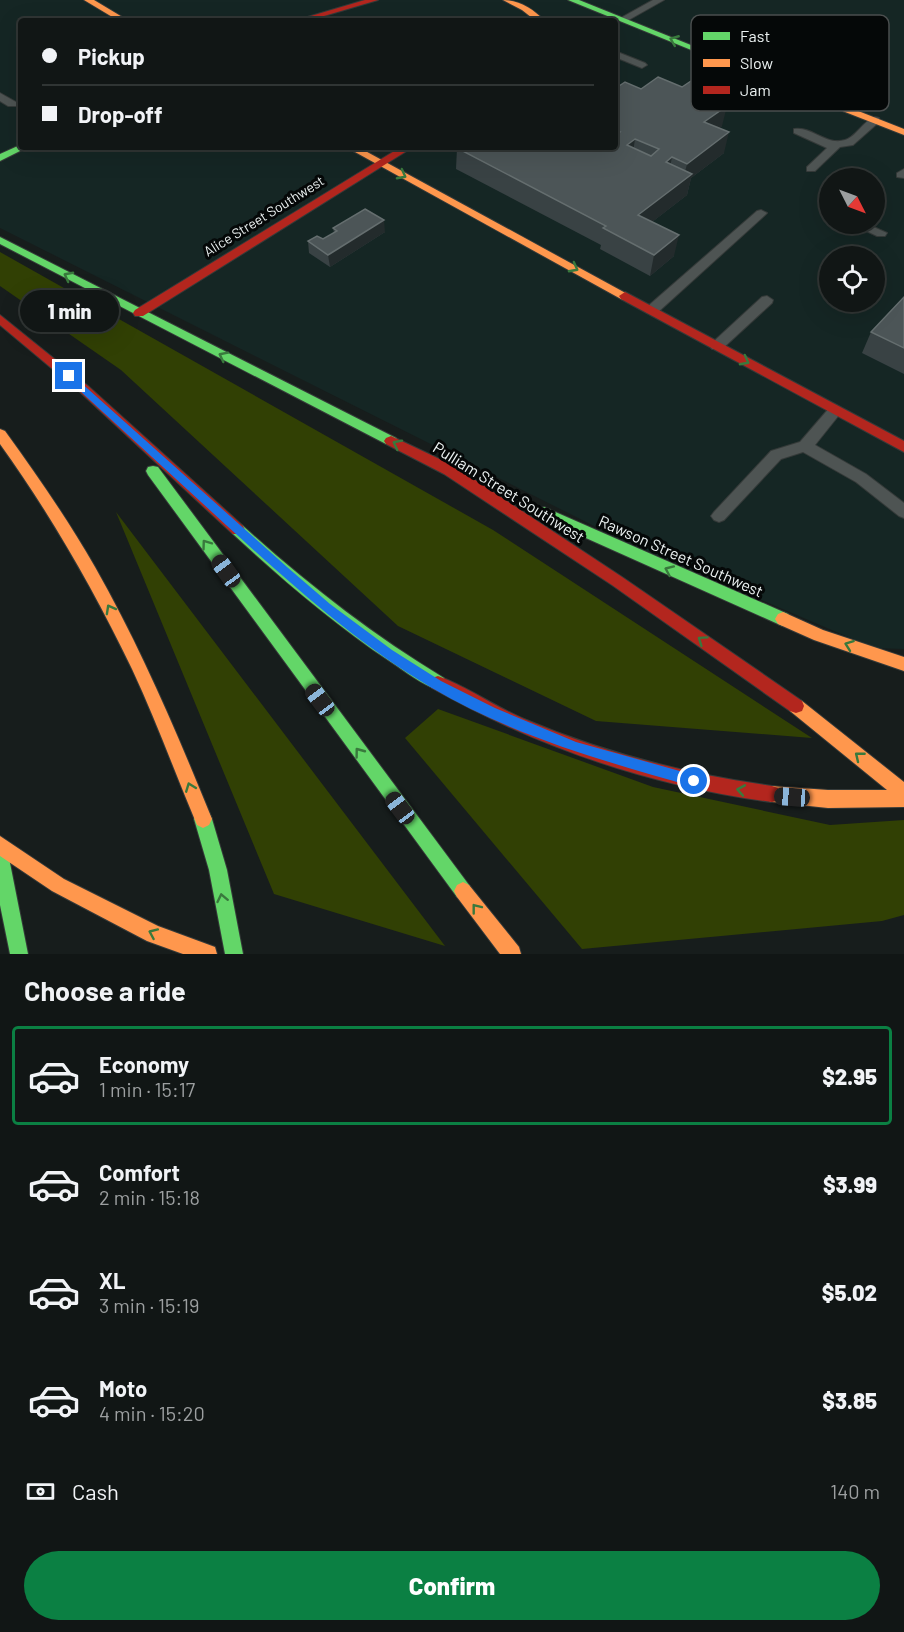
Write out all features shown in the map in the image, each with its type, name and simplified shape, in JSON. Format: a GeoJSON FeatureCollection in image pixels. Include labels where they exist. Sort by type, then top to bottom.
{"type":"FeatureCollection","features":[{"type":"Feature","properties":{"kind":"main road"},"geometry":{"type":"LineString","coordinates":[[88,0],[119,18]]}},
{"type":"Feature","properties":{"kind":"main road"},"geometry":{"type":"LineString","coordinates":[[303,18],[341,0]]}},
{"type":"Feature","properties":{"kind":"main road"},"geometry":{"type":"LineString","coordinates":[[308,18],[374,0]]}},
{"type":"Feature","properties":{"kind":"main road"},"geometry":{"type":"LineString","coordinates":[[507,0],[525,8],[537,18]]}},
{"type":"Feature","properties":{"kind":"main road"},"geometry":{"type":"LineString","coordinates":[[572,0],[610,18]]}},
{"type":"Feature","properties":{"kind":"main road"},"geometry":{"type":"LineString","coordinates":[[618,22],[691,50]]}},
{"type":"Feature","properties":{"kind":"main road"},"geometry":{"type":"LineString","coordinates":[[851,111],[904,132]]}},
{"type":"Feature","properties":{"kind":"main road"},"geometry":{"type":"LineString","coordinates":[[0,158],[18,149]]}},
{"type":"Feature","properties":{"kind":"main road"},"geometry":{"type":"LineString","coordinates":[[356,150],[904,447]]}},
{"type":"Feature","properties":{"kind":"main road","name":"Alice Street Southwest"},"geometry":{"type":"LineString","coordinates":[[139,313],[403,150]]}},
{"type":"Feature","properties":{"kind":"main road","name":"Pulliam Street Southwest"},"geometry":{"type":"LineString","coordinates":[[0,240],[449,470],[617,581],[809,715],[904,793]]}},
{"type":"Feature","properties":{"kind":"main road"},"geometry":{"type":"LineString","coordinates":[[0,319],[87,391],[327,608],[388,654],[437,685],[491,712],[575,747],[657,772],[713,785],[774,795],[829,799],[904,798]]}},
{"type":"Feature","properties":{"kind":"main road"},"geometry":{"type":"LineString","coordinates":[[87,391],[144,458],[427,844],[512,954]]}},
{"type":"Feature","properties":{"kind":"main road"},"geometry":{"type":"LineString","coordinates":[[0,434],[63,524],[127,639],[168,731],[211,842],[234,954]]}},
{"type":"Feature","properties":{"kind":"main road","name":"Rawson Street Southwest"},"geometry":{"type":"LineString","coordinates":[[449,470],[776,616],[840,642],[904,664]]}},
{"type":"Feature","properties":{"kind":"main road"},"geometry":{"type":"LineString","coordinates":[[0,845],[58,885],[154,934],[208,954]]}},
{"type":"Feature","properties":{"kind":"main road"},"geometry":{"type":"LineString","coordinates":[[0,858],[17,954]]}},
{"type":"Feature","properties":{"kind":"main road"},"geometry":{"type":"LineString","coordinates":[[0,945],[17,954]]}},
{"type":"Feature","properties":{"kind":"lane"},"geometry":{"type":"LineString","coordinates":[[618,22],[660,0]]}},
{"type":"Feature","properties":{"kind":"lane"},"geometry":{"type":"LineString","coordinates":[[618,55],[642,65],[634,70]]}},
{"type":"Feature","properties":{"kind":"lane"},"geometry":{"type":"LineString","coordinates":[[0,96],[12,104]]}},
{"type":"Feature","properties":{"kind":"lane"},"geometry":{"type":"LineString","coordinates":[[811,169],[835,147],[849,143],[875,120]]}},
{"type":"Feature","properties":{"kind":"lane"},"geometry":{"type":"LineString","coordinates":[[798,131],[835,147]]}},
{"type":"Feature","properties":{"kind":"lane"},"geometry":{"type":"LineString","coordinates":[[652,310],[760,213]]}},
{"type":"Feature","properties":{"kind":"lane"},"geometry":{"type":"LineString","coordinates":[[717,346],[767,300]]}},
{"type":"Feature","properties":{"kind":"lane"},"geometry":{"type":"LineString","coordinates":[[719,516],[776,455],[806,446],[836,410]]}},
{"type":"Feature","properties":{"kind":"lane"},"geometry":{"type":"LineString","coordinates":[[806,446],[861,478],[904,512]]}},
{"type":"Feature","properties":{"kind":"shaded area"},"geometry":{"type":"Polygon","coordinates":[[[0,0],[904,0],[904,649],[874,648],[626,542],[0,228],[0,0]]]}},
{"type":"Feature","properties":{"kind":"green space"},"geometry":{"type":"Polygon","coordinates":[[[0,252],[493,530],[812,738],[596,721],[398,626],[121,370],[0,286],[0,252]]]}},
{"type":"Feature","properties":{"kind":"green space"},"geometry":{"type":"Polygon","coordinates":[[[116,512],[445,946],[274,894],[116,512]]]}},
{"type":"Feature","properties":{"kind":"green space"},"geometry":{"type":"Polygon","coordinates":[[[438,709],[653,787],[830,825],[904,820],[904,915],[882,921],[582,949],[405,738],[438,709]]]}},
{"type":"Feature","properties":{"kind":"building"},"geometry":{"type":"Polygon","coordinates":[[[658,77],[682,87],[691,81],[691,111],[720,111],[704,122],[729,132],[687,164],[672,157],[666,162],[692,174],[638,215],[679,235],[654,255],[603,228],[606,226],[461,150],[618,150],[618,133],[620,132],[618,131],[618,86],[625,82],[641,89],[658,77]],[[635,139],[627,145],[651,156],[659,149],[635,139]]]}},
{"type":"Feature","properties":{"kind":"building"},"geometry":{"type":"Polygon","coordinates":[[[365,209],[384,220],[328,255],[308,241],[317,236],[323,239],[337,231],[333,228],[365,209]]]}},
{"type":"Feature","properties":{"kind":"building"},"geometry":{"type":"Polygon","coordinates":[[[904,297],[904,348],[871,332],[904,297]]]}},
{"type":"Feature","properties":{"kind":"traffic: fast"},"geometry":{"type":"LineString","coordinates":[[572,0],[617,18]]}},
{"type":"Feature","properties":{"kind":"traffic: fast"},"geometry":{"type":"LineString","coordinates":[[618,18],[691,48]]}},
{"type":"Feature","properties":{"kind":"traffic: fast"},"geometry":{"type":"LineString","coordinates":[[0,158],[18,149]]}},
{"type":"Feature","properties":{"kind":"traffic: fast"},"geometry":{"type":"LineString","coordinates":[[0,240],[391,441]]}},
{"type":"Feature","properties":{"kind":"traffic: fast"},"geometry":{"type":"LineString","coordinates":[[153,471],[463,891]]}},
{"type":"Feature","properties":{"kind":"traffic: fast"},"geometry":{"type":"LineString","coordinates":[[544,513],[783,619]]}},
{"type":"Feature","properties":{"kind":"traffic: fast"},"geometry":{"type":"LineString","coordinates":[[238,530],[334,612],[385,649],[438,683]]}},
{"type":"Feature","properties":{"kind":"traffic: fast"},"geometry":{"type":"LineString","coordinates":[[203,819],[218,870],[234,954]]}},
{"type":"Feature","properties":{"kind":"traffic: fast"},"geometry":{"type":"LineString","coordinates":[[0,858],[19,954]]}},
{"type":"Feature","properties":{"kind":"traffic: slow"},"geometry":{"type":"LineString","coordinates":[[88,0],[120,18]]}},
{"type":"Feature","properties":{"kind":"traffic: slow"},"geometry":{"type":"LineString","coordinates":[[507,0],[525,8],[537,18]]}},
{"type":"Feature","properties":{"kind":"traffic: slow"},"geometry":{"type":"LineString","coordinates":[[851,111],[904,132]]}},
{"type":"Feature","properties":{"kind":"traffic: slow"},"geometry":{"type":"LineString","coordinates":[[357,150],[625,296]]}},
{"type":"Feature","properties":{"kind":"traffic: slow"},"geometry":{"type":"LineString","coordinates":[[0,434],[63,526],[115,619],[161,717],[203,819]]}},
{"type":"Feature","properties":{"kind":"traffic: slow"},"geometry":{"type":"LineString","coordinates":[[783,619],[819,635],[904,664]]}},
{"type":"Feature","properties":{"kind":"traffic: slow"},"geometry":{"type":"LineString","coordinates":[[796,706],[904,793]]}},
{"type":"Feature","properties":{"kind":"traffic: slow"},"geometry":{"type":"LineString","coordinates":[[772,794],[828,799],[904,798]]}},
{"type":"Feature","properties":{"kind":"traffic: slow"},"geometry":{"type":"LineString","coordinates":[[0,845],[58,885],[154,934],[208,954]]}},
{"type":"Feature","properties":{"kind":"traffic: slow"},"geometry":{"type":"LineString","coordinates":[[463,891],[512,954]]}},
{"type":"Feature","properties":{"kind":"traffic: jam"},"geometry":{"type":"LineString","coordinates":[[309,18],[374,0]]}},
{"type":"Feature","properties":{"kind":"traffic: jam"},"geometry":{"type":"LineString","coordinates":[[139,313],[403,150]]}},
{"type":"Feature","properties":{"kind":"traffic: jam"},"geometry":{"type":"LineString","coordinates":[[625,296],[904,447]]}},
{"type":"Feature","properties":{"kind":"traffic: jam"},"geometry":{"type":"LineString","coordinates":[[0,319],[84,389],[238,530]]}},
{"type":"Feature","properties":{"kind":"traffic: jam"},"geometry":{"type":"LineString","coordinates":[[391,441],[449,470],[617,581],[796,706]]}},
{"type":"Feature","properties":{"kind":"traffic: jam"},"geometry":{"type":"LineString","coordinates":[[438,683],[515,723],[599,756],[686,780],[772,794]]}},
{"type":"Feature","properties":{"kind":"route"},"geometry":{"type":"LineString","coordinates":[[69,376],[252,543],[327,608],[388,654],[437,685],[491,712],[575,747],[694,781]]}}]}
